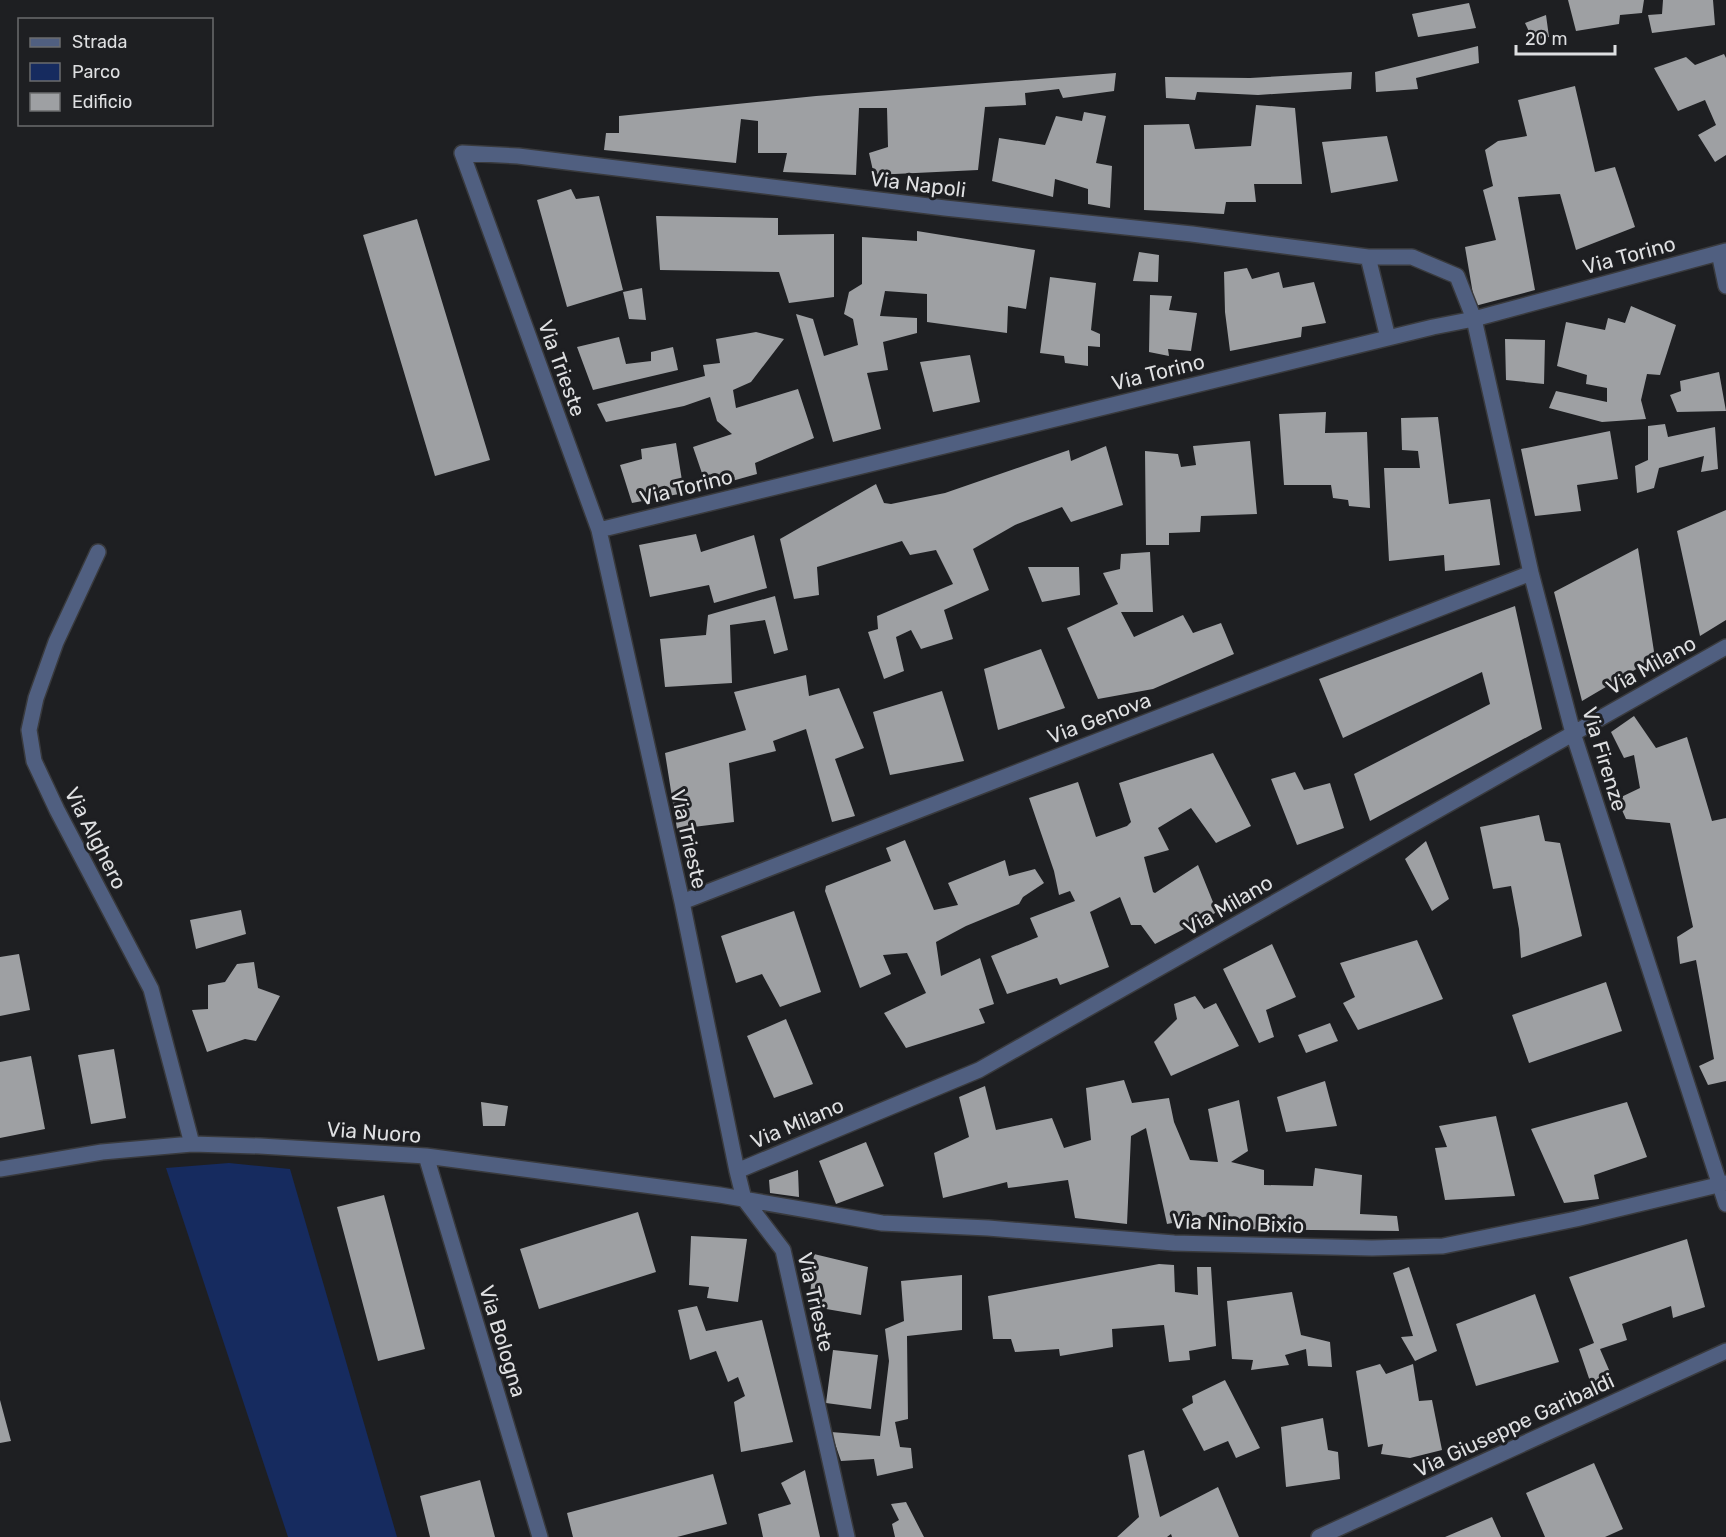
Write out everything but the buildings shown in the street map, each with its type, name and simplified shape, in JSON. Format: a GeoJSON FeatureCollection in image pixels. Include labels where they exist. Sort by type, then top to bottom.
{"type":"FeatureCollection","features":[{"type":"Feature","properties":{"kind":"street","name":"Via Napoli"},"geometry":{"type":"LineString","coordinates":[[462,153],[518,156],[945,208],[1192,234],[1368,257],[1412,257],[1457,276],[1474,319]]}},
{"type":"Feature","properties":{"kind":"street","name":"Via Trieste"},"geometry":{"type":"LineString","coordinates":[[462,153],[599,530],[682,902],[737,1171],[744,1199],[783,1250],[847,1537]]}},
{"type":"Feature","properties":{"kind":"street"},"geometry":{"type":"LineString","coordinates":[[1722,252],[1726,286]]}},
{"type":"Feature","properties":{"kind":"street","name":"Via Torino"},"geometry":{"type":"LineString","coordinates":[[599,530],[1474,319],[1722,252]]}},
{"type":"Feature","properties":{"kind":"street"},"geometry":{"type":"LineString","coordinates":[[1368,257],[1388,338]]}},
{"type":"Feature","properties":{"kind":"street","name":"Via Firenze"},"geometry":{"type":"LineString","coordinates":[[1474,319],[1532,573],[1573,733],[1723,1184],[1726,1204]]}},
{"type":"Feature","properties":{"kind":"street","name":"Via Alghero"},"geometry":{"type":"LineString","coordinates":[[98,552],[56,642],[36,698],[29,730],[34,761],[57,810],[151,989],[192,1144]]}},
{"type":"Feature","properties":{"kind":"street","name":"Via Genova"},"geometry":{"type":"LineString","coordinates":[[682,902],[1532,573]]}},
{"type":"Feature","properties":{"kind":"street","name":"Via Milano"},"geometry":{"type":"LineString","coordinates":[[737,1171],[979,1070],[1726,647]]}},
{"type":"Feature","properties":{"kind":"street","name":"Via Nuoro"},"geometry":{"type":"LineString","coordinates":[[0,1169],[102,1152],[192,1144],[426,1156],[744,1199]]}},
{"type":"Feature","properties":{"kind":"street","name":"Via Bologna"},"geometry":{"type":"LineString","coordinates":[[426,1156],[540,1537]]}},
{"type":"Feature","properties":{"kind":"street","name":"Via Nino Bixio"},"geometry":{"type":"LineString","coordinates":[[744,1199],[882,1223],[988,1228],[1174,1243],[1372,1248],[1443,1245],[1576,1219],[1723,1184]]}},
{"type":"Feature","properties":{"kind":"street","name":"Via Giuseppe Garibaldi"},"geometry":{"type":"LineString","coordinates":[[1320,1537],[1726,1351]]}},
{"type":"Feature","properties":{"kind":"green space"},"geometry":{"type":"Polygon","coordinates":[[[229,1163],[290,1169],[397,1537],[288,1537],[166,1168],[229,1163]]]}}]}
